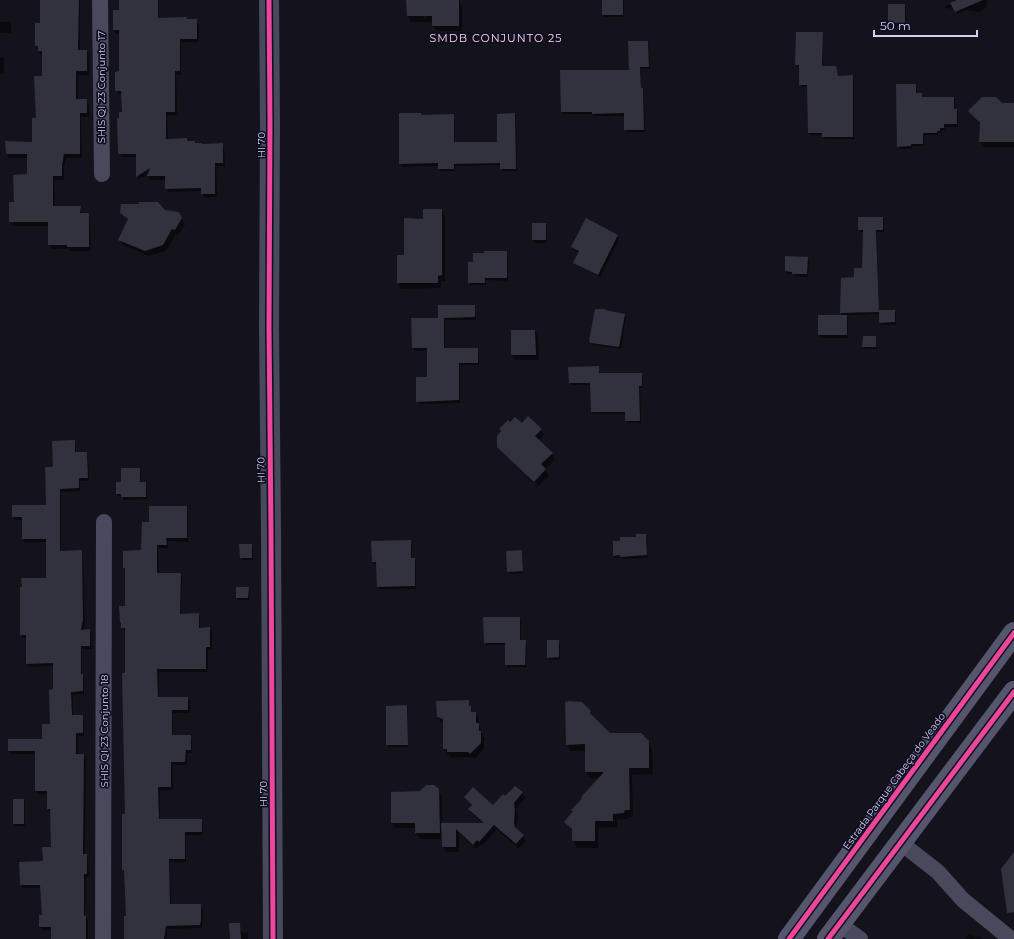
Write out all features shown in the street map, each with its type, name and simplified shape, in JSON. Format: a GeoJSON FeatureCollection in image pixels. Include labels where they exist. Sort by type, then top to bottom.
{"type":"FeatureCollection","features":[{"type":"Feature","properties":{"kind":"main road","name":"Estrada Parque Cabeça do Veado"},"geometry":{"type":"LineString","coordinates":[[789,939],[1014,633]]}},
{"type":"Feature","properties":{"kind":"main road"},"geometry":{"type":"LineString","coordinates":[[833,931],[1014,692]]}},
{"type":"Feature","properties":{"kind":"street","name":"SHIS QI 23 Conjunto 17"},"geometry":{"type":"LineString","coordinates":[[100,0],[102,174]]}},
{"type":"Feature","properties":{"kind":"street","name":"HI 70"},"geometry":{"type":"LineString","coordinates":[[269,0],[269,327],[273,939]]}},
{"type":"Feature","properties":{"kind":"street","name":"SHIS QI 23 Conjunto 18"},"geometry":{"type":"LineString","coordinates":[[103,939],[104,522]]}},
{"type":"Feature","properties":{"kind":"street"},"geometry":{"type":"LineString","coordinates":[[901,843],[938,872],[964,900],[1011,939]]}},
{"type":"Feature","properties":{"kind":"street"},"geometry":{"type":"LineString","coordinates":[[833,931],[860,939]]}},
{"type":"Feature","properties":{"kind":"building"},"geometry":{"type":"Polygon","coordinates":[[[40,0],[79,0],[78,50],[87,50],[87,71],[76,71],[76,99],[87,99],[87,113],[80,113],[80,154],[64,154],[62,176],[53,176],[53,206],[81,206],[80,213],[89,213],[89,247],[48,245],[48,222],[9,222],[9,202],[14,202],[13,175],[27,174],[27,154],[6,154],[5,141],[32,142],[32,118],[36,118],[34,76],[42,76],[42,51],[38,51],[38,46],[35,46],[35,23],[40,23],[40,0]]]}},
{"type":"Feature","properties":{"kind":"building"},"geometry":{"type":"Polygon","coordinates":[[[119,0],[158,0],[158,18],[186,17],[187,19],[197,19],[197,39],[180,39],[180,71],[175,71],[175,112],[166,112],[166,139],[187,138],[187,141],[195,141],[195,143],[202,144],[223,143],[223,163],[215,163],[215,194],[201,194],[201,188],[165,189],[165,176],[147,176],[150,168],[136,177],[136,154],[118,154],[117,118],[119,118],[119,112],[122,112],[121,91],[115,91],[115,72],[119,71],[119,30],[113,30],[113,10],[119,10],[119,0]]]}},
{"type":"Feature","properties":{"kind":"building"},"geometry":{"type":"Polygon","coordinates":[[[406,0],[459,0],[459,26],[432,26],[432,16],[407,16],[406,0]]]}},
{"type":"Feature","properties":{"kind":"building"},"geometry":{"type":"Polygon","coordinates":[[[602,0],[623,0],[623,15],[602,15],[602,0]]]}},
{"type":"Feature","properties":{"kind":"building"},"geometry":{"type":"Polygon","coordinates":[[[957,0],[983,0],[955,12],[950,3],[957,0]]]}},
{"type":"Feature","properties":{"kind":"building"},"geometry":{"type":"Polygon","coordinates":[[[888,4],[905,4],[905,23],[888,23],[888,4]]]}},
{"type":"Feature","properties":{"kind":"building"},"geometry":{"type":"Polygon","coordinates":[[[796,32],[823,32],[822,66],[836,66],[838,76],[853,75],[853,137],[822,137],[822,133],[808,133],[807,85],[799,85],[799,65],[795,65],[796,32]]]}},
{"type":"Feature","properties":{"kind":"building"},"geometry":{"type":"Polygon","coordinates":[[[628,41],[648,41],[649,67],[640,67],[641,88],[643,88],[644,130],[624,130],[624,113],[592,114],[592,112],[561,112],[560,70],[629,70],[628,41]]]}},
{"type":"Feature","properties":{"kind":"building"},"geometry":{"type":"Polygon","coordinates":[[[896,84],[916,84],[916,93],[922,93],[922,97],[954,97],[954,109],[957,109],[957,124],[944,124],[944,128],[940,128],[940,131],[937,131],[937,133],[923,133],[923,144],[911,144],[911,146],[897,147],[896,84]]]}},
{"type":"Feature","properties":{"kind":"building"},"geometry":{"type":"Polygon","coordinates":[[[982,97],[996,97],[1002,103],[1014,103],[1014,142],[979,142],[980,123],[968,111],[982,97]]]}},
{"type":"Feature","properties":{"kind":"building"},"geometry":{"type":"Polygon","coordinates":[[[399,113],[421,113],[421,115],[454,114],[454,142],[497,142],[497,114],[515,113],[516,169],[500,169],[500,163],[454,164],[454,169],[438,169],[438,163],[399,164],[399,113]]]}},
{"type":"Feature","properties":{"kind":"building"},"geometry":{"type":"Polygon","coordinates":[[[139,202],[158,202],[165,210],[179,212],[182,218],[175,230],[172,229],[163,245],[145,251],[118,240],[128,219],[120,213],[121,204],[139,204],[139,202]]]}},
{"type":"Feature","properties":{"kind":"building"},"geometry":{"type":"Polygon","coordinates":[[[423,209],[442,209],[442,275],[438,276],[438,283],[397,283],[397,255],[404,255],[404,218],[423,219],[423,209]]]}},
{"type":"Feature","properties":{"kind":"building"},"geometry":{"type":"Polygon","coordinates":[[[858,217],[883,217],[883,230],[876,230],[879,312],[840,313],[841,278],[854,277],[854,268],[862,268],[863,230],[858,230],[858,217]]]}},
{"type":"Feature","properties":{"kind":"building"},"geometry":{"type":"Polygon","coordinates":[[[586,218],[618,235],[598,275],[573,263],[579,251],[571,247],[586,218]]]}},
{"type":"Feature","properties":{"kind":"building"},"geometry":{"type":"Polygon","coordinates":[[[532,223],[546,223],[546,240],[532,240],[532,223]]]}},
{"type":"Feature","properties":{"kind":"building"},"geometry":{"type":"Polygon","coordinates":[[[484,251],[507,251],[507,278],[485,278],[485,283],[468,283],[468,262],[473,262],[473,253],[484,253],[484,251]]]}},
{"type":"Feature","properties":{"kind":"building"},"geometry":{"type":"Polygon","coordinates":[[[785,256],[808,257],[807,274],[792,274],[792,272],[785,271],[785,256]]]}},
{"type":"Feature","properties":{"kind":"building"},"geometry":{"type":"Polygon","coordinates":[[[438,305],[475,305],[475,317],[444,318],[444,348],[478,348],[478,363],[459,363],[459,400],[416,402],[416,377],[427,377],[427,348],[412,348],[411,318],[438,318],[438,305]]]}},
{"type":"Feature","properties":{"kind":"building"},"geometry":{"type":"Polygon","coordinates":[[[595,309],[605,309],[625,314],[619,347],[591,343],[589,341],[595,309]]]}},
{"type":"Feature","properties":{"kind":"building"},"geometry":{"type":"Polygon","coordinates":[[[879,310],[895,310],[895,322],[879,323],[879,310]]]}},
{"type":"Feature","properties":{"kind":"building"},"geometry":{"type":"Polygon","coordinates":[[[818,315],[847,315],[847,335],[818,335],[818,315]]]}},
{"type":"Feature","properties":{"kind":"building"},"geometry":{"type":"Polygon","coordinates":[[[511,330],[535,330],[536,355],[511,355],[511,330]]]}},
{"type":"Feature","properties":{"kind":"building"},"geometry":{"type":"Polygon","coordinates":[[[863,336],[876,336],[876,347],[862,347],[863,336]]]}},
{"type":"Feature","properties":{"kind":"building"},"geometry":{"type":"Polygon","coordinates":[[[599,366],[599,373],[642,373],[642,386],[639,386],[640,421],[625,421],[625,412],[591,412],[590,383],[569,383],[568,367],[599,366]]]}},
{"type":"Feature","properties":{"kind":"building"},"geometry":{"type":"Polygon","coordinates":[[[528,416],[542,429],[535,436],[553,453],[541,464],[546,469],[534,482],[497,447],[497,436],[501,431],[499,429],[508,420],[510,422],[515,417],[522,423],[528,416]]]}},
{"type":"Feature","properties":{"kind":"building"},"geometry":{"type":"Polygon","coordinates":[[[75,440],[75,452],[87,452],[88,478],[79,478],[79,488],[60,489],[60,551],[82,550],[83,620],[81,630],[90,629],[90,646],[81,646],[81,674],[83,674],[83,691],[71,692],[72,715],[83,715],[83,733],[76,733],[76,754],[84,754],[83,854],[87,854],[87,874],[84,874],[84,916],[86,915],[86,939],[51,939],[51,927],[39,927],[39,915],[42,915],[40,885],[20,885],[19,862],[43,861],[42,847],[51,847],[50,809],[47,809],[47,791],[35,791],[35,751],[8,751],[8,739],[42,739],[42,724],[50,724],[49,690],[53,689],[53,663],[26,664],[26,635],[20,635],[21,578],[46,578],[46,539],[22,539],[22,517],[12,517],[12,505],[46,505],[45,467],[53,467],[52,441],[75,440]]]}},
{"type":"Feature","properties":{"kind":"building"},"geometry":{"type":"Polygon","coordinates":[[[121,468],[140,468],[140,482],[146,482],[146,497],[121,497],[121,494],[116,494],[116,482],[121,482],[121,468]]]}},
{"type":"Feature","properties":{"kind":"building"},"geometry":{"type":"Polygon","coordinates":[[[149,506],[187,506],[187,538],[166,538],[167,545],[157,545],[157,573],[181,573],[180,614],[199,613],[199,628],[210,627],[210,647],[206,647],[206,669],[157,669],[158,697],[188,697],[188,710],[172,710],[172,735],[191,735],[191,750],[186,750],[185,762],[171,762],[171,787],[158,787],[159,819],[202,819],[202,832],[185,832],[185,859],[169,859],[170,904],[201,904],[201,921],[200,925],[166,926],[164,939],[124,939],[124,916],[126,916],[124,870],[122,870],[122,814],[125,814],[122,673],[125,673],[125,628],[121,628],[119,606],[125,606],[125,568],[123,568],[123,551],[141,550],[142,522],[149,522],[149,506]]]}},
{"type":"Feature","properties":{"kind":"building"},"geometry":{"type":"Polygon","coordinates":[[[636,534],[646,534],[647,555],[620,557],[620,555],[613,556],[613,541],[620,541],[620,537],[636,537],[636,534]]]}},
{"type":"Feature","properties":{"kind":"building"},"geometry":{"type":"Polygon","coordinates":[[[411,540],[411,558],[415,558],[415,586],[377,587],[376,562],[372,562],[371,541],[411,540]]]}},
{"type":"Feature","properties":{"kind":"building"},"geometry":{"type":"Polygon","coordinates":[[[239,544],[252,544],[252,558],[240,558],[239,544]]]}},
{"type":"Feature","properties":{"kind":"building"},"geometry":{"type":"Polygon","coordinates":[[[522,550],[523,571],[507,572],[506,551],[522,550]]]}},
{"type":"Feature","properties":{"kind":"building"},"geometry":{"type":"Polygon","coordinates":[[[236,587],[249,587],[248,598],[236,598],[236,587]]]}},
{"type":"Feature","properties":{"kind":"building"},"geometry":{"type":"Polygon","coordinates":[[[483,617],[520,617],[520,640],[526,640],[525,665],[505,665],[505,643],[484,643],[483,617]]]}},
{"type":"Feature","properties":{"kind":"building"},"geometry":{"type":"Polygon","coordinates":[[[547,640],[559,640],[559,657],[547,658],[547,640]]]}},
{"type":"Feature","properties":{"kind":"building"},"geometry":{"type":"Polygon","coordinates":[[[469,700],[471,712],[476,712],[476,723],[479,723],[479,731],[481,731],[481,743],[470,754],[468,752],[447,752],[447,749],[443,749],[443,719],[437,717],[436,701],[469,700]]]}},
{"type":"Feature","properties":{"kind":"building"},"geometry":{"type":"Polygon","coordinates":[[[565,702],[582,702],[591,711],[590,713],[610,733],[641,733],[649,741],[649,768],[629,768],[630,810],[625,810],[624,813],[613,814],[613,821],[595,821],[595,841],[572,841],[572,829],[564,822],[573,811],[571,810],[581,800],[582,796],[604,772],[585,772],[585,744],[566,745],[565,702]]]}},
{"type":"Feature","properties":{"kind":"building"},"geometry":{"type":"Polygon","coordinates":[[[407,705],[408,745],[386,745],[386,706],[407,705]]]}},
{"type":"Feature","properties":{"kind":"building"},"geometry":{"type":"Polygon","coordinates":[[[426,785],[434,785],[439,789],[440,833],[415,833],[415,823],[391,823],[391,792],[420,791],[426,785]]]}},
{"type":"Feature","properties":{"kind":"building"},"geometry":{"type":"Polygon","coordinates":[[[515,786],[523,792],[514,803],[514,823],[515,827],[524,835],[516,844],[494,825],[479,842],[477,840],[473,845],[456,829],[456,847],[442,847],[441,823],[484,823],[468,809],[472,805],[464,797],[473,787],[493,805],[503,794],[505,796],[515,786]]]}},
{"type":"Feature","properties":{"kind":"building"},"geometry":{"type":"Polygon","coordinates":[[[13,799],[24,799],[24,824],[13,824],[13,799]]]}},
{"type":"Feature","properties":{"kind":"building"},"geometry":{"type":"Polygon","coordinates":[[[1014,852],[1014,912],[1007,913],[1001,869],[1014,852]]]}},
{"type":"Feature","properties":{"kind":"building"},"geometry":{"type":"Polygon","coordinates":[[[229,923],[240,923],[241,939],[230,939],[229,923]]]}},
{"type":"Feature","properties":{"kind":"cycle path"},"geometry":{"type":"LineString","coordinates":[[269,0],[269,327],[273,939]]}},
{"type":"Feature","properties":{"kind":"cycle path"},"geometry":{"type":"LineString","coordinates":[[789,939],[1014,633]]}},
{"type":"Feature","properties":{"kind":"cycle path"},"geometry":{"type":"LineString","coordinates":[[828,939],[1014,692]]}},
{"type":"Feature","properties":{"kind":"district","name":"SMDB CONJUNTO 25"},"geometry":{"type":"Point","coordinates":[496,38]}}]}
